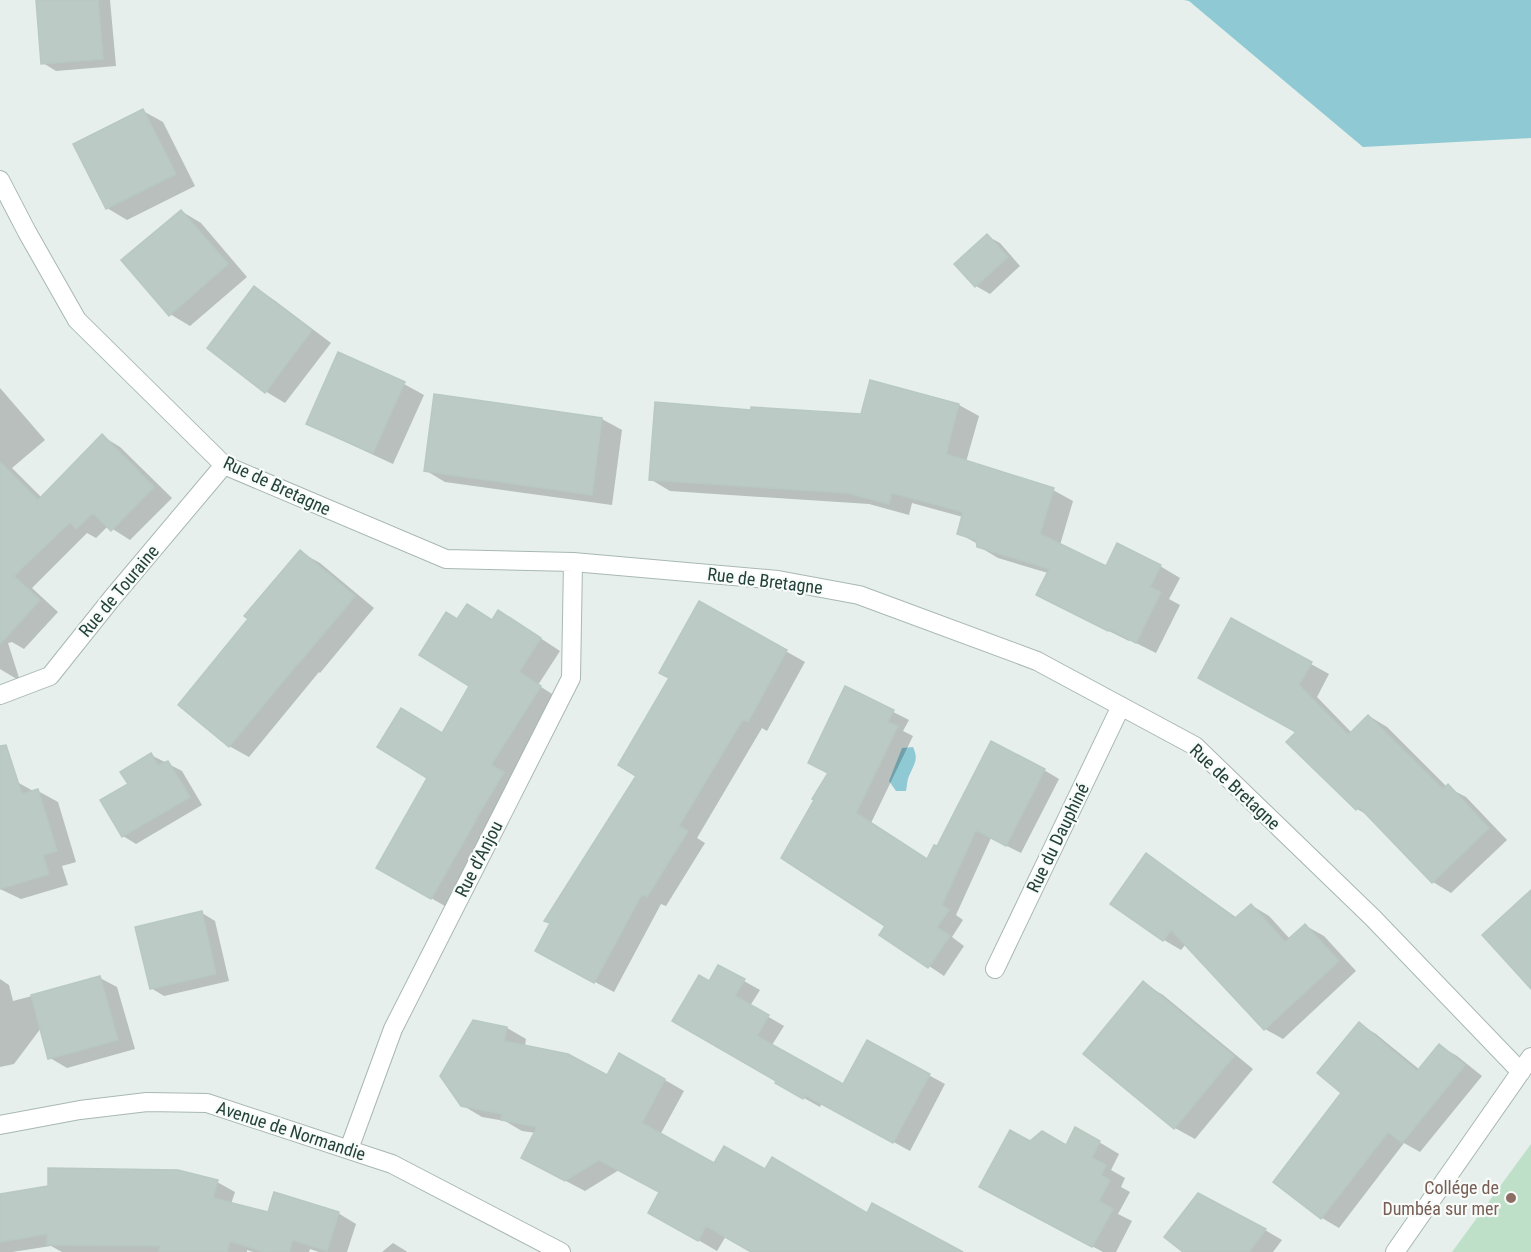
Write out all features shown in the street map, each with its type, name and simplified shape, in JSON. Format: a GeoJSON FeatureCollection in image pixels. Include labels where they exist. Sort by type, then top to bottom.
{"type":"FeatureCollection","features":[{"type":"Feature","properties":{"kind":"street","name":"Rue de Bretagne"},"geometry":{"type":"LineString","coordinates":[[0,180],[77,320],[224,465],[446,559],[573,562],[778,580],[859,595],[1037,660],[1195,746],[1526,1065]]}},
{"type":"Feature","properties":{"kind":"street","name":"Rue de Touraine"},"geometry":{"type":"LineString","coordinates":[[0,695],[50,676],[224,465]]}},
{"type":"Feature","properties":{"kind":"street","name":"Rue d'Anjou"},"geometry":{"type":"LineString","coordinates":[[349,1149],[393,1029],[572,678],[573,562]]}},
{"type":"Feature","properties":{"kind":"street","name":"Rue du Dauphiné"},"geometry":{"type":"LineString","coordinates":[[995,969],[1121,706]]}},
{"type":"Feature","properties":{"kind":"street"},"geometry":{"type":"LineString","coordinates":[[1395,1252],[1526,1065]]}},
{"type":"Feature","properties":{"kind":"street","name":"Avenue de Normandie"},"geometry":{"type":"LineString","coordinates":[[0,1125],[80,1110],[147,1102],[207,1103],[392,1164],[561,1252]]}},
{"type":"Feature","properties":{"kind":"green space","name":"Collége de Dumbéa sur mer"},"geometry":{"type":"Polygon","coordinates":[[[1531,1144],[1531,1252],[1452,1252],[1531,1144]]]}},
{"type":"Feature","properties":{"kind":"water"},"geometry":{"type":"Polygon","coordinates":[[[1184,0],[1531,0],[1531,138],[1363,147],[1189,1],[1184,0]]]}},
{"type":"Feature","properties":{"kind":"water"},"geometry":{"type":"Polygon","coordinates":[[[913,747],[916,759],[908,778],[906,791],[896,791],[889,781],[902,748],[913,747]]]}},
{"type":"Feature","properties":{"kind":"building"},"geometry":{"type":"Polygon","coordinates":[[[36,0],[98,0],[103,59],[41,64],[36,0]]]}},
{"type":"Feature","properties":{"kind":"building"},"geometry":{"type":"Polygon","coordinates":[[[143,109],[176,174],[106,209],[73,144],[143,109]]]}},
{"type":"Feature","properties":{"kind":"building"},"geometry":{"type":"Polygon","coordinates":[[[181,210],[228,264],[169,316],[121,260],[181,210]]]}},
{"type":"Feature","properties":{"kind":"building"},"geometry":{"type":"Polygon","coordinates":[[[987,234],[1008,257],[975,287],[954,264],[987,234]]]}},
{"type":"Feature","properties":{"kind":"building"},"geometry":{"type":"Polygon","coordinates":[[[254,286],[312,330],[265,393],[207,348],[254,286]]]}},
{"type":"Feature","properties":{"kind":"building"},"geometry":{"type":"Polygon","coordinates":[[[338,352],[405,382],[373,453],[306,424],[338,352]]]}},
{"type":"Feature","properties":{"kind":"building"},"geometry":{"type":"Polygon","coordinates":[[[870,380],[959,404],[946,454],[1054,488],[1040,534],[1106,566],[1117,543],[1161,565],[1150,587],[1161,592],[1136,643],[1036,595],[1049,569],[977,547],[976,540],[957,534],[963,512],[892,493],[889,504],[848,493],[649,480],[655,402],[751,410],[751,407],[861,414],[870,380]]]}},
{"type":"Feature","properties":{"kind":"building"},"geometry":{"type":"Polygon","coordinates":[[[434,394],[602,418],[592,495],[424,471],[434,394]]]}},
{"type":"Feature","properties":{"kind":"building"},"geometry":{"type":"Polygon","coordinates":[[[102,434],[154,487],[111,531],[93,513],[76,529],[70,522],[14,576],[40,600],[0,644],[0,462],[38,500],[102,434]]]}},
{"type":"Feature","properties":{"kind":"building"},"geometry":{"type":"Polygon","coordinates":[[[300,550],[355,596],[229,747],[178,705],[248,619],[244,616],[300,550]]]}},
{"type":"Feature","properties":{"kind":"building"},"geometry":{"type":"Polygon","coordinates":[[[699,601],[787,650],[748,722],[743,719],[679,826],[688,831],[647,897],[642,894],[594,983],[535,951],[550,923],[544,921],[636,776],[618,765],[669,678],[659,673],[699,601]]]}},
{"type":"Feature","properties":{"kind":"building"},"geometry":{"type":"Polygon","coordinates":[[[467,604],[492,620],[498,610],[541,638],[519,672],[541,686],[491,765],[504,772],[431,899],[376,868],[427,778],[377,747],[401,708],[442,733],[469,686],[419,655],[446,612],[457,619],[467,604]]]}},
{"type":"Feature","properties":{"kind":"building"},"geometry":{"type":"Polygon","coordinates":[[[1231,618],[1312,662],[1299,685],[1348,735],[1368,715],[1443,789],[1448,784],[1489,828],[1432,883],[1359,807],[1356,810],[1286,742],[1296,732],[1198,678],[1231,618]]]}},
{"type":"Feature","properties":{"kind":"building"},"geometry":{"type":"Polygon","coordinates":[[[845,686],[894,710],[888,722],[898,726],[856,813],[927,859],[934,845],[937,846],[991,741],[1045,769],[1006,846],[976,830],[942,905],[949,910],[937,927],[950,936],[928,968],[879,935],[885,926],[781,858],[828,773],[808,763],[845,686]]]}},
{"type":"Feature","properties":{"kind":"building"},"geometry":{"type":"Polygon","coordinates":[[[6,745],[22,794],[38,789],[57,851],[43,855],[49,874],[0,889],[0,746],[6,745]]]}},
{"type":"Feature","properties":{"kind":"building"},"geometry":{"type":"Polygon","coordinates":[[[151,753],[158,765],[168,761],[190,797],[122,837],[100,800],[128,784],[120,772],[151,753]]]}},
{"type":"Feature","properties":{"kind":"building"},"geometry":{"type":"Polygon","coordinates":[[[1146,853],[1235,918],[1251,904],[1285,942],[1305,924],[1339,961],[1264,1030],[1171,930],[1163,941],[1110,904],[1146,853]]]}},
{"type":"Feature","properties":{"kind":"building"},"geometry":{"type":"Polygon","coordinates":[[[1531,890],[1531,989],[1482,935],[1531,890]]]}},
{"type":"Feature","properties":{"kind":"building"},"geometry":{"type":"Polygon","coordinates":[[[202,911],[216,974],[150,989],[135,927],[202,911]]]}},
{"type":"Feature","properties":{"kind":"building"},"geometry":{"type":"Polygon","coordinates":[[[718,965],[745,979],[735,996],[769,1015],[757,1036],[843,1084],[867,1040],[930,1074],[893,1143],[805,1095],[803,1099],[672,1021],[699,975],[709,981],[718,965]]]}},
{"type":"Feature","properties":{"kind":"building"},"geometry":{"type":"Polygon","coordinates":[[[100,976],[118,1040],[48,1059],[31,995],[100,976]]]}},
{"type":"Feature","properties":{"kind":"building"},"geometry":{"type":"Polygon","coordinates":[[[1143,981],[1234,1056],[1174,1129],[1083,1054],[1143,981]]]}},
{"type":"Feature","properties":{"kind":"building"},"geometry":{"type":"Polygon","coordinates":[[[473,1020],[507,1027],[504,1041],[568,1054],[607,1075],[619,1053],[665,1079],[642,1123],[714,1163],[724,1146],[765,1169],[772,1157],[867,1213],[872,1203],[963,1252],[751,1252],[706,1226],[698,1241],[648,1213],[659,1192],[599,1160],[565,1181],[521,1158],[537,1127],[501,1120],[502,1114],[461,1106],[440,1076],[473,1020]]]}},
{"type":"Feature","properties":{"kind":"building"},"geometry":{"type":"Polygon","coordinates":[[[1359,1022],[1417,1071],[1439,1044],[1465,1065],[1402,1143],[1388,1132],[1321,1219],[1273,1182],[1341,1093],[1317,1073],[1359,1022]]]}},
{"type":"Feature","properties":{"kind":"building"},"geometry":{"type":"Polygon","coordinates":[[[1075,1127],[1100,1141],[1092,1158],[1106,1165],[1101,1175],[1110,1180],[1099,1201],[1113,1209],[1092,1247],[979,1187],[1010,1130],[1030,1141],[1042,1131],[1066,1145],[1075,1127]]]}},
{"type":"Feature","properties":{"kind":"building"},"geometry":{"type":"Polygon","coordinates":[[[48,1168],[178,1170],[218,1180],[213,1198],[268,1212],[274,1192],[339,1212],[327,1251],[293,1240],[289,1252],[264,1252],[230,1241],[227,1252],[159,1252],[160,1246],[47,1245],[47,1234],[0,1242],[0,1194],[48,1186],[48,1168]]]}},
{"type":"Feature","properties":{"kind":"building"},"geometry":{"type":"Polygon","coordinates":[[[1198,1193],[1266,1229],[1249,1252],[1183,1252],[1164,1237],[1198,1193]]]}},
{"type":"Feature","properties":{"kind":"place","name":"Collége de Dumbéa sur mer"},"geometry":{"type":"Point","coordinates":[1511,1198]}}]}
